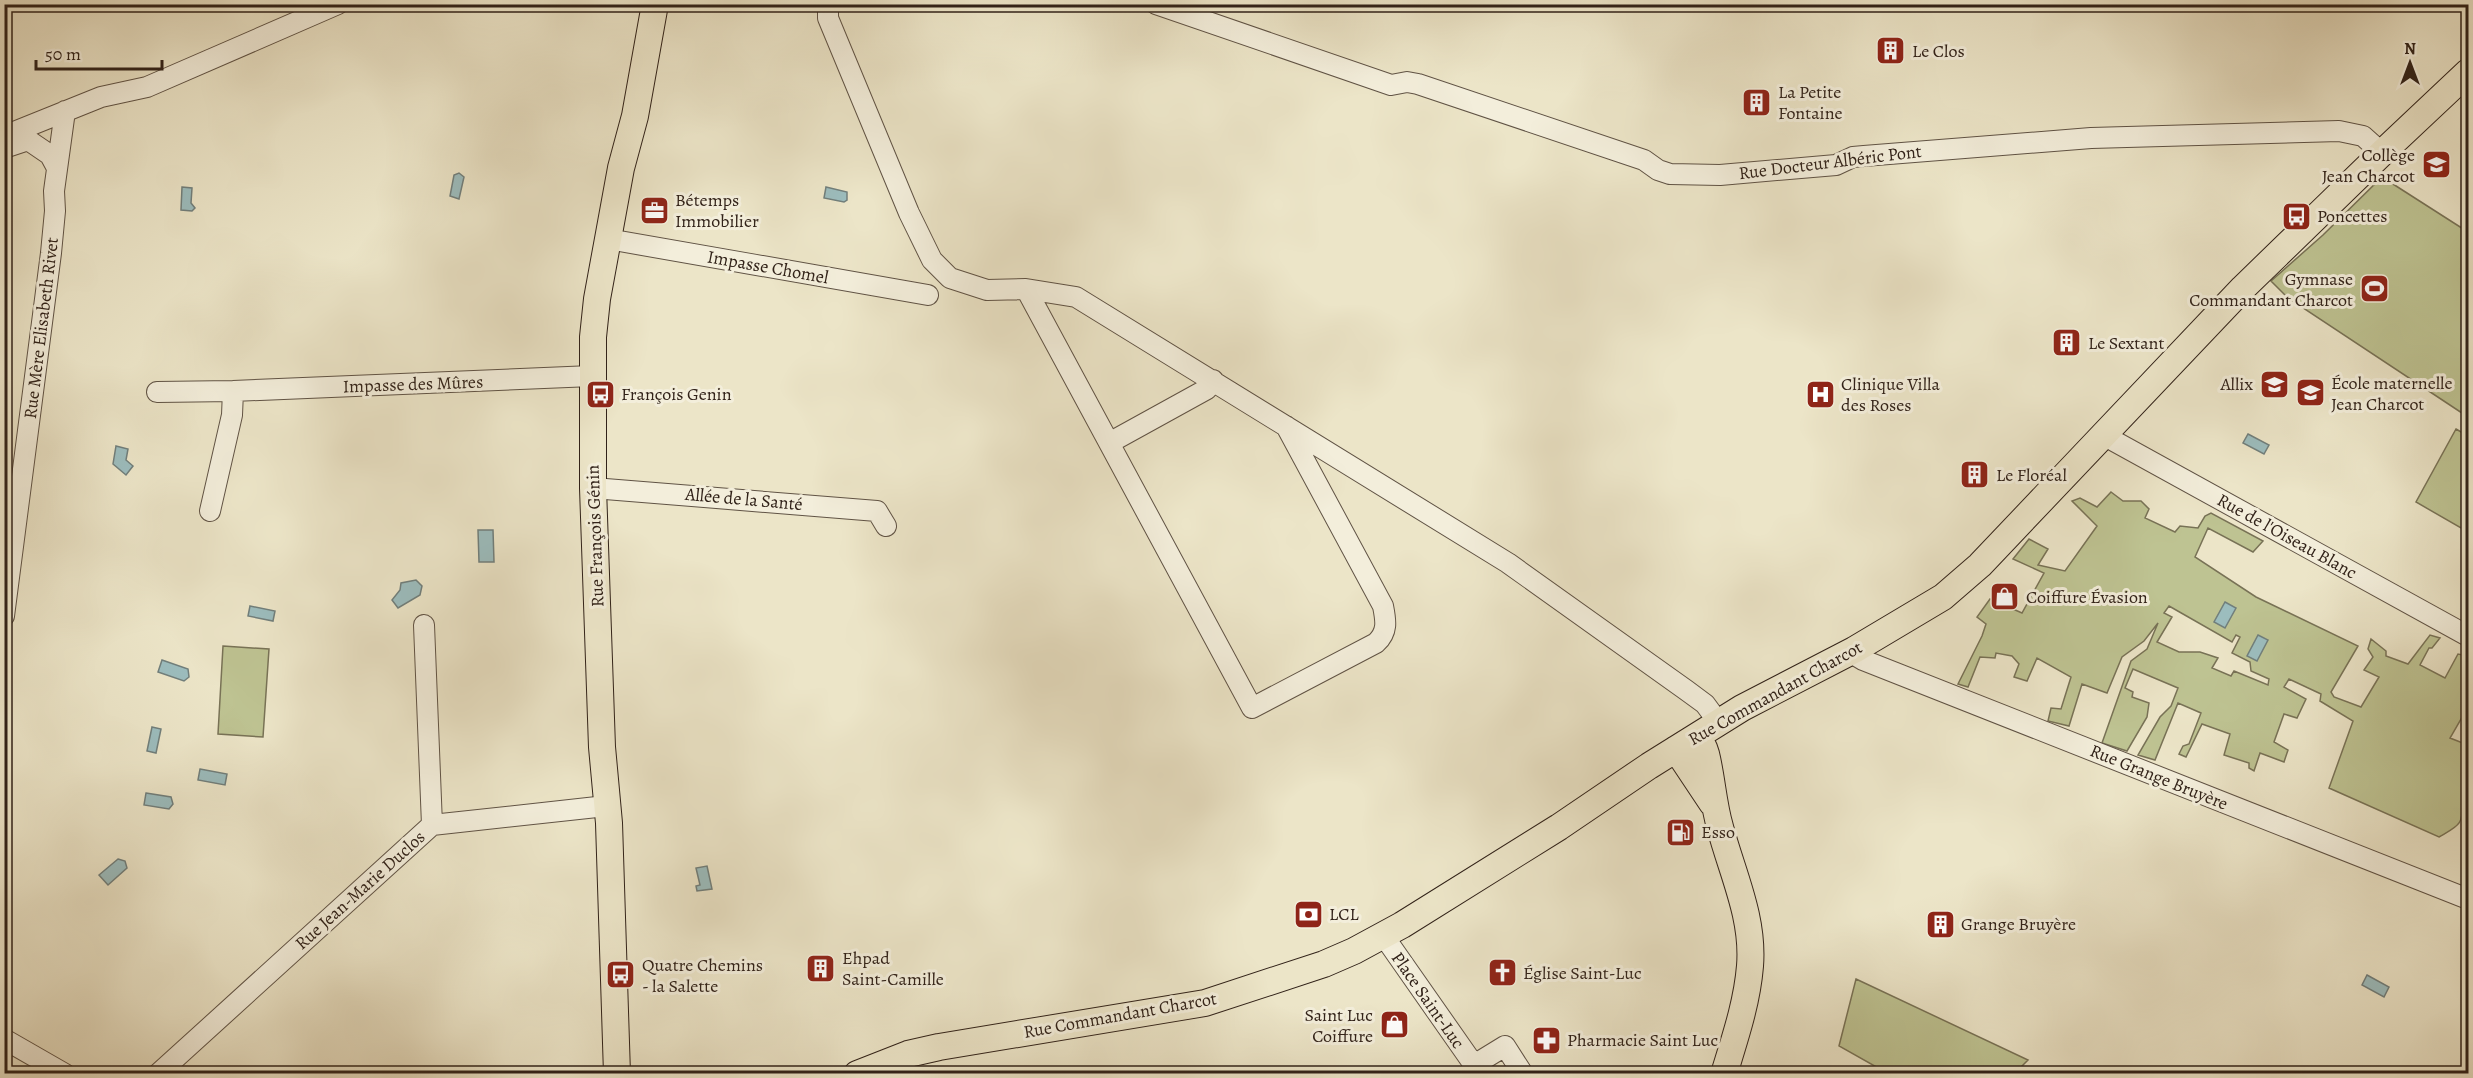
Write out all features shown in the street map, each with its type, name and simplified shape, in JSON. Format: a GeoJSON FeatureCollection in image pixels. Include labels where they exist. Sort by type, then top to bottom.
{"type":"FeatureCollection","features":[{"type":"Feature","properties":{"kind":"main road","name":"Rue François Génin"},"geometry":{"type":"LineString","coordinates":[[617,1074],[609,823],[602,747],[593,489],[593,337],[597,299],[621,168],[635,116],[655,4]]}},
{"type":"Feature","properties":{"kind":"main road","name":"Rue Commandant Charcot"},"geometry":{"type":"LineString","coordinates":[[857,1074],[908,1054],[939,1047],[1205,1003],[1324,964],[1383,935],[1559,827],[1685,743],[1752,702],[1854,650],[1943,597],[1980,565],[2243,288],[2469,72]]}},
{"type":"Feature","properties":{"kind":"main road"},"geometry":{"type":"LineString","coordinates":[[1715,808],[1721,774],[1720,755],[1725,736],[1752,702]]}},
{"type":"Feature","properties":{"kind":"main road"},"geometry":{"type":"LineString","coordinates":[[1685,743],[1704,748],[1712,778],[1715,808],[1743,896],[1749,930],[1750,952],[1746,995],[1724,1074]]}},
{"type":"Feature","properties":{"kind":"street"},"geometry":{"type":"LineString","coordinates":[[4,148],[28,140],[110,94],[147,87],[338,4]]}},
{"type":"Feature","properties":{"kind":"street"},"geometry":{"type":"LineString","coordinates":[[828,4],[828,18],[909,213],[932,260],[950,278],[987,290],[1026,289],[1076,297],[1508,563],[1705,704],[1719,723]]}},
{"type":"Feature","properties":{"kind":"street","name":"Rue Docteur Albéric Pont"},"geometry":{"type":"LineString","coordinates":[[1156,4],[1391,84],[1407,82],[1418,84],[1644,160],[1658,170],[1670,174],[1720,175],[1836,165],[1853,157],[2150,135],[2339,131],[2363,136],[2382,153]]}},
{"type":"Feature","properties":{"kind":"street"},"geometry":{"type":"LineString","coordinates":[[4,135],[64,118]]}},
{"type":"Feature","properties":{"kind":"street","name":"Rue Mère Elisabeth Rivet"},"geometry":{"type":"LineString","coordinates":[[4,616],[51,253],[57,168],[64,118]]}},
{"type":"Feature","properties":{"kind":"street"},"geometry":{"type":"LineString","coordinates":[[28,140],[50,155],[57,168]]}},
{"type":"Feature","properties":{"kind":"street","name":"Impasse Chomel"},"geometry":{"type":"LineString","coordinates":[[608,239],[928,295]]}},
{"type":"Feature","properties":{"kind":"street"},"geometry":{"type":"LineString","coordinates":[[1026,289],[1252,708],[1377,644],[1383,637],[1386,622],[1383,606],[1285,424]]}},
{"type":"Feature","properties":{"kind":"street","name":"Impasse des Mûres"},"geometry":{"type":"LineString","coordinates":[[157,392],[592,376]]}},
{"type":"Feature","properties":{"kind":"street"},"geometry":{"type":"LineString","coordinates":[[1109,443],[1207,389],[1213,380]]}},
{"type":"Feature","properties":{"kind":"street"},"geometry":{"type":"LineString","coordinates":[[210,511],[232,414],[233,391]]}},
{"type":"Feature","properties":{"kind":"street","name":"Rue de l'Oiseau Blanc"},"geometry":{"type":"LineString","coordinates":[[2106,434],[2114,441],[2469,636]]}},
{"type":"Feature","properties":{"kind":"street","name":"Allée de la Santé"},"geometry":{"type":"LineString","coordinates":[[593,489],[877,511],[886,526]]}},
{"type":"Feature","properties":{"kind":"street"},"geometry":{"type":"LineString","coordinates":[[424,625],[432,825]]}},
{"type":"Feature","properties":{"kind":"street","name":"Rue Grange Bruyère"},"geometry":{"type":"LineString","coordinates":[[1854,650],[1863,660],[2469,899]]}},
{"type":"Feature","properties":{"kind":"street","name":"Rue Jean-Marie Duclos"},"geometry":{"type":"LineString","coordinates":[[158,1074],[432,825],[606,806]]}},
{"type":"Feature","properties":{"kind":"street","name":"Place Saint-Luc"},"geometry":{"type":"LineString","coordinates":[[1383,935],[1476,1069],[1505,1046],[1522,1074]]}},
{"type":"Feature","properties":{"kind":"street"},"geometry":{"type":"LineString","coordinates":[[4,1039],[65,1074]]}},
{"type":"Feature","properties":{"kind":"green space","name":"Gymnase Commandant Charcot"},"geometry":{"type":"Polygon","coordinates":[[[2382,177],[2468,232],[2468,417],[2288,298],[2271,281],[2323,235],[2382,177]]]}},
{"type":"Feature","properties":{"kind":"green space"},"geometry":{"type":"Polygon","coordinates":[[[2456,429],[2468,436],[2468,532],[2416,502],[2456,429]]]}},
{"type":"Feature","properties":{"kind":"green space"},"geometry":{"type":"Polygon","coordinates":[[[2111,492],[2123,501],[2141,501],[2149,509],[2145,518],[2175,532],[2180,526],[2198,528],[2205,516],[2211,513],[2263,541],[2253,552],[2208,528],[2195,557],[2256,597],[2358,646],[2331,692],[2334,697],[2361,707],[2379,677],[2364,670],[2373,657],[2368,649],[2371,639],[2386,651],[2386,656],[2408,664],[2430,635],[2440,638],[2432,648],[2429,648],[2420,665],[2445,678],[2458,654],[2468,656],[2468,707],[2450,738],[2468,745],[2468,796],[2462,801],[2462,815],[2458,824],[2439,837],[2329,788],[2353,721],[2320,701],[2321,694],[2289,679],[2284,687],[2306,699],[2297,718],[2284,714],[2274,742],[2288,750],[2284,762],[2260,753],[2254,771],[2249,768],[2249,763],[2224,755],[2230,734],[2202,724],[2186,757],[2179,754],[2183,746],[2189,744],[2201,713],[2178,703],[2155,760],[2138,755],[2160,717],[2171,706],[2178,688],[2133,669],[2125,688],[2133,692],[2132,697],[2149,703],[2147,717],[2127,751],[2102,743],[2131,661],[2147,649],[2158,623],[2144,641],[2122,657],[2107,693],[2082,684],[2069,726],[2048,721],[2051,708],[2061,709],[2071,677],[2037,658],[2027,681],[2014,677],[2019,664],[2012,656],[1996,653],[1995,658],[1980,657],[1968,687],[1958,684],[1986,624],[1977,617],[1990,599],[2022,613],[2044,573],[2013,559],[2029,539],[2048,549],[2038,565],[2065,571],[2097,526],[2072,501],[2080,498],[2097,507],[2111,492]],[[2169,606],[2164,613],[2172,617],[2157,642],[2179,652],[2200,652],[2218,658],[2212,668],[2231,676],[2234,671],[2268,685],[2269,679],[2251,671],[2250,662],[2232,653],[2240,637],[2236,635],[2232,642],[2169,606]]]}},
{"type":"Feature","properties":{"kind":"green space"},"geometry":{"type":"Polygon","coordinates":[[[223,646],[269,649],[263,737],[218,734],[223,646]]]}},
{"type":"Feature","properties":{"kind":"green space"},"geometry":{"type":"Polygon","coordinates":[[[1856,979],[2028,1060],[2015,1073],[1887,1073],[1839,1046],[1856,979]]]}},
{"type":"Feature","properties":{"kind":"water"},"geometry":{"type":"Polygon","coordinates":[[[459,173],[464,177],[459,199],[450,196],[454,175],[459,173]]]}},
{"type":"Feature","properties":{"kind":"water"},"geometry":{"type":"Polygon","coordinates":[[[182,187],[192,188],[191,203],[195,208],[192,211],[181,210],[182,187]]]}},
{"type":"Feature","properties":{"kind":"water"},"geometry":{"type":"Polygon","coordinates":[[[826,187],[847,192],[847,200],[844,202],[824,198],[826,187]]]}},
{"type":"Feature","properties":{"kind":"water"},"geometry":{"type":"Polygon","coordinates":[[[2248,434],[2269,445],[2264,454],[2243,443],[2248,434]]]}},
{"type":"Feature","properties":{"kind":"water"},"geometry":{"type":"Polygon","coordinates":[[[116,446],[128,449],[126,460],[133,466],[126,475],[113,464],[116,446]]]}},
{"type":"Feature","properties":{"kind":"water"},"geometry":{"type":"Polygon","coordinates":[[[478,530],[493,530],[494,562],[479,562],[478,530]]]}},
{"type":"Feature","properties":{"kind":"water"},"geometry":{"type":"Polygon","coordinates":[[[416,580],[422,586],[420,595],[398,608],[392,600],[400,590],[401,583],[416,580]]]}},
{"type":"Feature","properties":{"kind":"water"},"geometry":{"type":"Polygon","coordinates":[[[2225,602],[2236,608],[2225,628],[2214,622],[2225,602]]]}},
{"type":"Feature","properties":{"kind":"water"},"geometry":{"type":"Polygon","coordinates":[[[250,606],[275,611],[273,621],[248,616],[250,606]]]}},
{"type":"Feature","properties":{"kind":"water"},"geometry":{"type":"Polygon","coordinates":[[[2258,635],[2268,640],[2257,661],[2247,656],[2258,635]]]}},
{"type":"Feature","properties":{"kind":"water"},"geometry":{"type":"Polygon","coordinates":[[[162,660],[188,669],[189,677],[184,681],[158,672],[162,660]]]}},
{"type":"Feature","properties":{"kind":"water"},"geometry":{"type":"Polygon","coordinates":[[[152,727],[161,729],[156,753],[147,751],[152,727]]]}},
{"type":"Feature","properties":{"kind":"water"},"geometry":{"type":"Polygon","coordinates":[[[200,769],[227,774],[225,785],[198,780],[200,769]]]}},
{"type":"Feature","properties":{"kind":"water"},"geometry":{"type":"Polygon","coordinates":[[[146,793],[171,797],[173,804],[169,809],[144,805],[146,793]]]}},
{"type":"Feature","properties":{"kind":"water"},"geometry":{"type":"Polygon","coordinates":[[[118,859],[125,861],[127,868],[108,885],[99,875],[118,859]]]}},
{"type":"Feature","properties":{"kind":"water"},"geometry":{"type":"Polygon","coordinates":[[[707,866],[712,889],[697,891],[696,886],[700,885],[696,868],[707,866]]]}},
{"type":"Feature","properties":{"kind":"water"},"geometry":{"type":"Polygon","coordinates":[[[2367,975],[2389,987],[2384,997],[2362,985],[2367,975]]]}},
{"type":"Feature","properties":{"kind":"place","name":"Le Clos"},"geometry":{"type":"Point","coordinates":[1891,51]}},
{"type":"Feature","properties":{"kind":"place","name":"La Petite Fontaine"},"geometry":{"type":"Point","coordinates":[1757,102]}},
{"type":"Feature","properties":{"kind":"place","name":"Collège Jean Charcot"},"geometry":{"type":"Point","coordinates":[2436,165]}},
{"type":"Feature","properties":{"kind":"place","name":"Bétemps Immobilier"},"geometry":{"type":"Point","coordinates":[654,210]}},
{"type":"Feature","properties":{"kind":"place","name":"Poncettes"},"geometry":{"type":"Point","coordinates":[2296,216]}},
{"type":"Feature","properties":{"kind":"place","name":"Gymnase Commandant Charcot"},"geometry":{"type":"Point","coordinates":[2374,289]}},
{"type":"Feature","properties":{"kind":"place","name":"Le Sextant"},"geometry":{"type":"Point","coordinates":[2067,343]}},
{"type":"Feature","properties":{"kind":"place","name":"Allix"},"geometry":{"type":"Point","coordinates":[2274,384]}},
{"type":"Feature","properties":{"kind":"place","name":"École maternelle Jean Charcot"},"geometry":{"type":"Point","coordinates":[2310,393]}},
{"type":"Feature","properties":{"kind":"place","name":"François Genin"},"geometry":{"type":"Point","coordinates":[600,394]}},
{"type":"Feature","properties":{"kind":"place","name":"Clinique Villa des Roses"},"geometry":{"type":"Point","coordinates":[1820,394]}},
{"type":"Feature","properties":{"kind":"place","name":"Le Floréal"},"geometry":{"type":"Point","coordinates":[1975,475]}},
{"type":"Feature","properties":{"kind":"place","name":"Coiffure Évasion"},"geometry":{"type":"Point","coordinates":[2005,597]}},
{"type":"Feature","properties":{"kind":"place","name":"Esso"},"geometry":{"type":"Point","coordinates":[1680,832]}},
{"type":"Feature","properties":{"kind":"place","name":"LCL"},"geometry":{"type":"Point","coordinates":[1308,914]}},
{"type":"Feature","properties":{"kind":"place","name":"Grange Bruyère"},"geometry":{"type":"Point","coordinates":[1940,924]}},
{"type":"Feature","properties":{"kind":"place","name":"Ehpad Saint-Camille"},"geometry":{"type":"Point","coordinates":[821,968]}},
{"type":"Feature","properties":{"kind":"place","name":"Église Saint-Luc"},"geometry":{"type":"Point","coordinates":[1502,973]}},
{"type":"Feature","properties":{"kind":"place","name":"Quatre Chemins - la Salette"},"geometry":{"type":"Point","coordinates":[621,975]}},
{"type":"Feature","properties":{"kind":"place","name":"Saint Luc Coiffure"},"geometry":{"type":"Point","coordinates":[1394,1025]}},
{"type":"Feature","properties":{"kind":"place","name":"Pharmacie Saint Luc"},"geometry":{"type":"Point","coordinates":[1546,1040]}}]}
